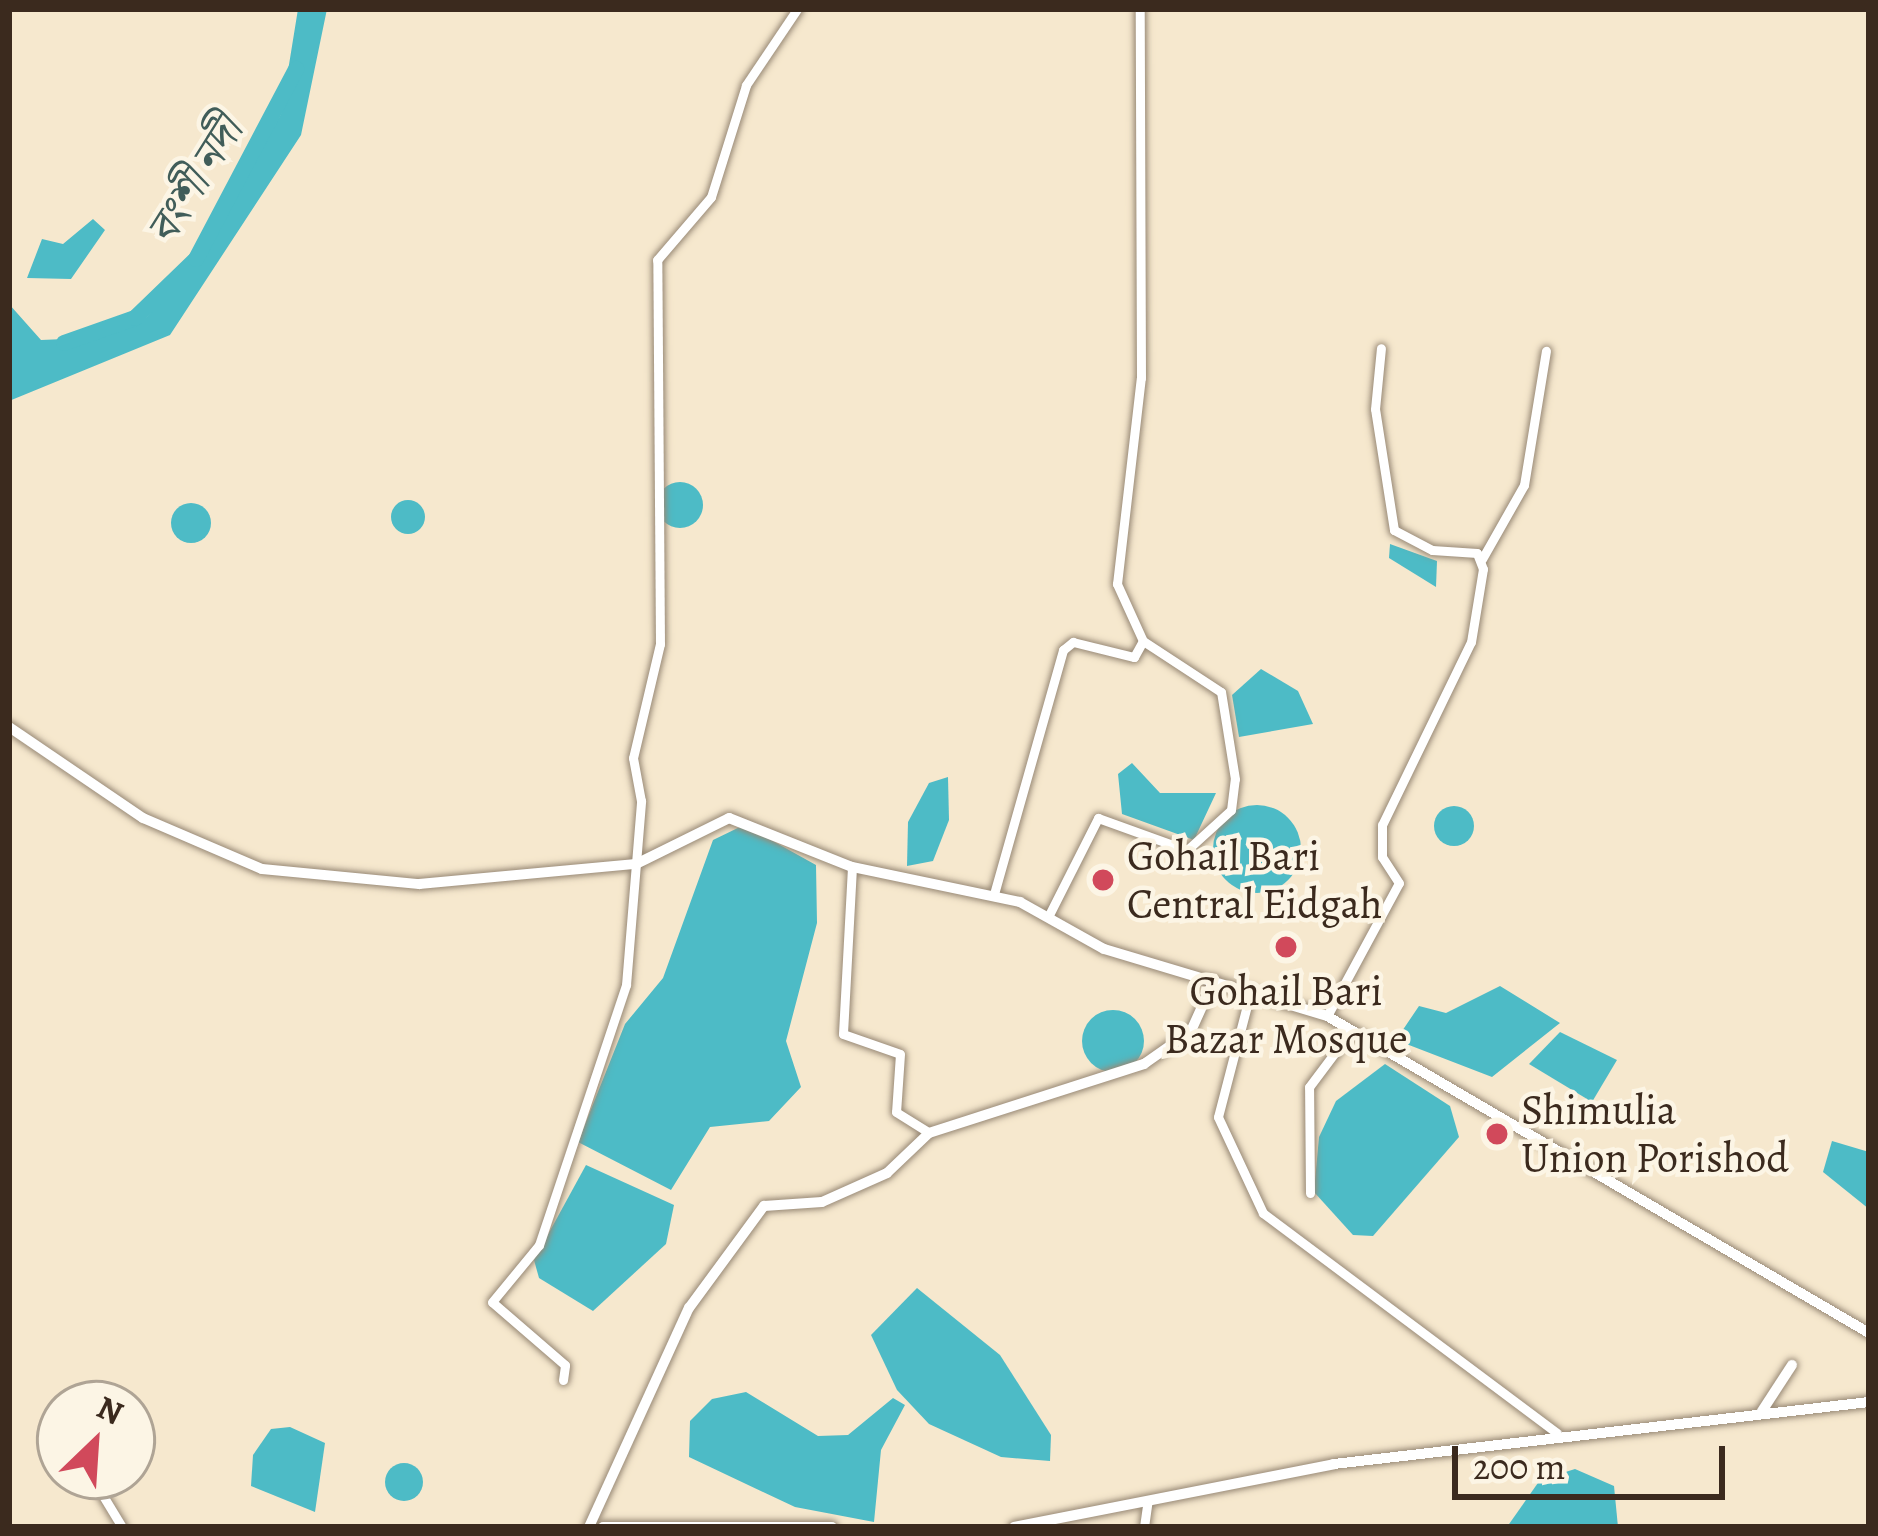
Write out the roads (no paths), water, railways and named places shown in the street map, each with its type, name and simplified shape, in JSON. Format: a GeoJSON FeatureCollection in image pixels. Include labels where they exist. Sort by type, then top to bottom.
{"type":"FeatureCollection","features":[{"type":"Feature","properties":{"kind":"street"},"geometry":{"type":"LineString","coordinates":[[563,1380],[565,1365],[492,1302],[539,1245],[614,1045],[636,864],[633,758],[660,644],[657,260],[711,197],[746,85],[796,9]]}},
{"type":"Feature","properties":{"kind":"street"},"geometry":{"type":"LineString","coordinates":[[1049,915],[1098,818],[1187,850],[1231,811],[1221,692],[1143,640],[1117,567],[1141,378],[1140,9]]}},
{"type":"Feature","properties":{"kind":"street"},"geometry":{"type":"LineString","coordinates":[[1382,348],[1375,409],[1394,530],[1482,559]]}},
{"type":"Feature","properties":{"kind":"street"},"geometry":{"type":"LineString","coordinates":[[1327,1016],[1399,883],[1382,857],[1382,825],[1471,642],[1482,559],[1524,484],[1546,351]]}},
{"type":"Feature","properties":{"kind":"street"},"geometry":{"type":"LineString","coordinates":[[994,894],[1063,650],[1073,642],[1134,657],[1143,640]]}},
{"type":"Feature","properties":{"kind":"street"},"geometry":{"type":"LineString","coordinates":[[9,727],[143,818],[262,868],[419,884],[636,864],[729,818],[852,867],[1021,902],[1104,949],[1327,1016],[1594,1180],[1730,1243],[1869,1334]]}},
{"type":"Feature","properties":{"kind":"street"},"geometry":{"type":"LineString","coordinates":[[852,867],[843,1034],[900,1054],[896,1112],[929,1133]]}},
{"type":"Feature","properties":{"kind":"street"},"geometry":{"type":"LineString","coordinates":[[589,1527],[688,1308],[745,1228],[773,1201],[822,1202],[872,1181],[929,1133],[1144,1064],[1191,1031],[1214,980]]}},
{"type":"Feature","properties":{"kind":"street"},"geometry":{"type":"LineString","coordinates":[[1251,990],[1218,1117],[1263,1213],[1557,1432]]}},
{"type":"Feature","properties":{"kind":"street"},"geometry":{"type":"LineString","coordinates":[[1310,1193],[1309,1087],[1351,1031]]}},
{"type":"Feature","properties":{"kind":"street"},"geometry":{"type":"LineString","coordinates":[[1762,1411],[1792,1365]]}},
{"type":"Feature","properties":{"kind":"street"},"geometry":{"type":"LineString","coordinates":[[1014,1527],[1557,1432],[1869,1402]]}},
{"type":"Feature","properties":{"kind":"street"},"geometry":{"type":"LineString","coordinates":[[106,1500],[122,1527]]}},
{"type":"Feature","properties":{"kind":"street"},"geometry":{"type":"LineString","coordinates":[[1144,1527],[1148,1500]]}},
{"type":"Feature","properties":{"kind":"street"},"geometry":{"type":"LineString","coordinates":[[603,1527],[832,1527]]}},
{"type":"Feature","properties":{"kind":"water"},"geometry":{"type":"Polygon","coordinates":[[[298,9],[327,9],[301,135],[170,335],[9,401],[9,304],[41,340],[89,338],[147,317],[203,253],[281,114],[298,9]]]}},
{"type":"Feature","properties":{"kind":"water"},"geometry":{"type":"Polygon","coordinates":[[[93,219],[105,230],[71,279],[27,278],[42,239],[63,244],[93,219]]]}},
{"type":"Feature","properties":{"kind":"water"},"geometry":{"type":"Polygon","coordinates":[[[680,482],[696,489],[703,505],[696,521],[680,528],[664,521],[657,505],[664,489],[680,482]]]}},
{"type":"Feature","properties":{"kind":"water"},"geometry":{"type":"Polygon","coordinates":[[[408,500],[420,505],[425,517],[420,529],[408,534],[396,529],[391,517],[396,505],[408,500]]]}},
{"type":"Feature","properties":{"kind":"water"},"geometry":{"type":"Polygon","coordinates":[[[191,503],[205,509],[211,523],[205,537],[191,543],[177,537],[171,523],[177,509],[191,503]]]}},
{"type":"Feature","properties":{"kind":"water"},"geometry":{"type":"Polygon","coordinates":[[[1390,544],[1437,561],[1436,587],[1389,558],[1390,544]]]}},
{"type":"Feature","properties":{"kind":"water"},"geometry":{"type":"Polygon","coordinates":[[[1261,669],[1298,691],[1313,724],[1239,737],[1232,695],[1261,669]]]}},
{"type":"Feature","properties":{"kind":"water"},"geometry":{"type":"Polygon","coordinates":[[[1132,763],[1160,793],[1216,793],[1194,840],[1122,814],[1118,774],[1132,763]]]}},
{"type":"Feature","properties":{"kind":"water"},"geometry":{"type":"Polygon","coordinates":[[[948,777],[949,820],[933,861],[907,866],[908,822],[929,783],[948,777]]]}},
{"type":"Feature","properties":{"kind":"water"},"geometry":{"type":"Polygon","coordinates":[[[1257,805],[1274,808],[1288,818],[1298,832],[1298,866],[1288,880],[1274,890],[1257,893],[1240,890],[1226,880],[1216,866],[1213,849],[1216,832],[1226,818],[1240,808],[1257,805]]]}},
{"type":"Feature","properties":{"kind":"water"},"geometry":{"type":"Polygon","coordinates":[[[1454,806],[1468,812],[1474,826],[1468,840],[1454,846],[1440,840],[1434,826],[1440,812],[1454,806]]]}},
{"type":"Feature","properties":{"kind":"water"},"geometry":{"type":"Polygon","coordinates":[[[744,825],[816,865],[817,923],[786,1041],[801,1087],[769,1121],[710,1127],[671,1190],[578,1142],[625,1024],[663,978],[713,840],[744,825]]]}},
{"type":"Feature","properties":{"kind":"water"},"geometry":{"type":"Polygon","coordinates":[[[1500,986],[1560,1023],[1492,1077],[1396,1040],[1419,1006],[1446,1013],[1500,986]]]}},
{"type":"Feature","properties":{"kind":"water"},"geometry":{"type":"Polygon","coordinates":[[[1113,1010],[1135,1019],[1144,1041],[1135,1063],[1113,1072],[1091,1063],[1082,1041],[1091,1019],[1113,1010]]]}},
{"type":"Feature","properties":{"kind":"water"},"geometry":{"type":"Polygon","coordinates":[[[1560,1032],[1617,1060],[1592,1102],[1529,1064],[1560,1032]]]}},
{"type":"Feature","properties":{"kind":"water"},"geometry":{"type":"Polygon","coordinates":[[[1385,1064],[1450,1106],[1459,1137],[1373,1236],[1353,1235],[1314,1192],[1319,1137],[1336,1101],[1385,1064]]]}},
{"type":"Feature","properties":{"kind":"water"},"geometry":{"type":"Polygon","coordinates":[[[1832,1141],[1869,1152],[1869,1209],[1823,1172],[1832,1141]]]}},
{"type":"Feature","properties":{"kind":"water"},"geometry":{"type":"Polygon","coordinates":[[[586,1165],[674,1205],[666,1244],[593,1311],[539,1278],[534,1260],[586,1165]]]}},
{"type":"Feature","properties":{"kind":"water"},"geometry":{"type":"Polygon","coordinates":[[[917,1288],[1000,1355],[1051,1435],[1050,1461],[1001,1457],[929,1424],[897,1390],[871,1335],[917,1288]]]}},
{"type":"Feature","properties":{"kind":"water"},"geometry":{"type":"Polygon","coordinates":[[[746,1392],[818,1436],[848,1435],[893,1398],[905,1405],[881,1450],[874,1522],[795,1507],[689,1457],[690,1421],[712,1399],[746,1392]]]}},
{"type":"Feature","properties":{"kind":"water"},"geometry":{"type":"Polygon","coordinates":[[[290,1427],[325,1443],[315,1512],[251,1486],[253,1455],[271,1429],[290,1427]]]}},
{"type":"Feature","properties":{"kind":"water"},"geometry":{"type":"Polygon","coordinates":[[[404,1463],[417,1469],[423,1482],[417,1495],[404,1501],[391,1495],[385,1482],[391,1469],[404,1463]]]}},
{"type":"Feature","properties":{"kind":"water"},"geometry":{"type":"Polygon","coordinates":[[[1575,1469],[1614,1486],[1618,1527],[1507,1527],[1540,1480],[1575,1469]]]}},
{"type":"Feature","properties":{"kind":"waterway","name":"বংশী নদী"},"geometry":{"type":"LineString","coordinates":[[64,343],[135,318],[196,259],[296,69]]}},
{"type":"Feature","properties":{"kind":"place","name":"Gohail Bari Central Eidgah"},"geometry":{"type":"Point","coordinates":[1103,880]}},
{"type":"Feature","properties":{"kind":"place","name":"Gohail Bari Bazar Mosque"},"geometry":{"type":"Point","coordinates":[1286,947]}},
{"type":"Feature","properties":{"kind":"place","name":"Shimulia Union Porishod"},"geometry":{"type":"Point","coordinates":[1497,1134]}}]}
